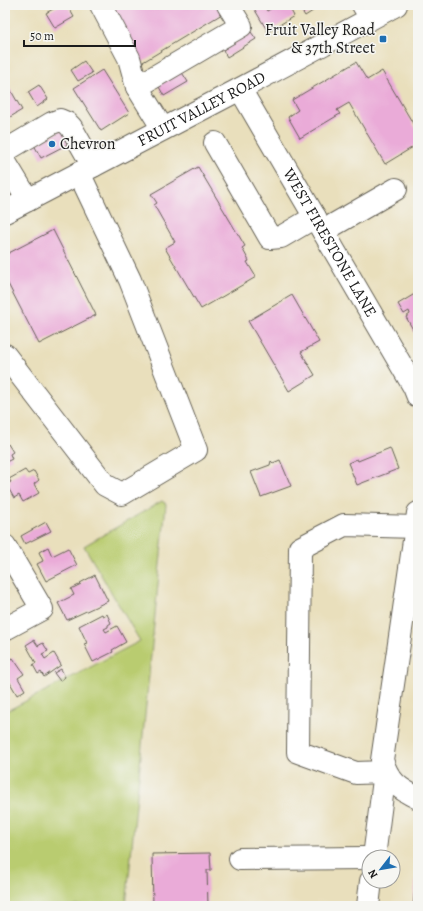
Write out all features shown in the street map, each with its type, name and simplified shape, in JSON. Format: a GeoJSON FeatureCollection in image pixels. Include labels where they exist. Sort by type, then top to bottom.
{"type":"FeatureCollection","features":[{"type":"Feature","properties":{"kind":"street"},"geometry":{"type":"LineString","coordinates":[[101,5],[129,58],[137,87],[163,129]]}},
{"type":"Feature","properties":{"kind":"street"},"geometry":{"type":"LineString","coordinates":[[137,87],[241,26],[228,5]]}},
{"type":"Feature","properties":{"kind":"street","name":"FRUIT VALLEY ROAD"},"geometry":{"type":"LineString","coordinates":[[5,212],[240,89],[367,12],[396,5]]}},
{"type":"Feature","properties":{"kind":"street","name":"WEST FIRESTONE LANE"},"geometry":{"type":"LineString","coordinates":[[240,89],[414,387],[418,398]]}},
{"type":"Feature","properties":{"kind":"street"},"geometry":{"type":"LineString","coordinates":[[5,151],[52,123],[60,120],[67,122],[71,127],[86,170],[196,450],[122,494],[105,485],[5,355]]}},
{"type":"Feature","properties":{"kind":"street"},"geometry":{"type":"LineString","coordinates":[[215,143],[270,238],[281,237],[319,224],[396,189]]}},
{"type":"Feature","properties":{"kind":"street"},"geometry":{"type":"LineString","coordinates":[[5,162],[28,200]]}},
{"type":"Feature","properties":{"kind":"street"},"geometry":{"type":"LineString","coordinates":[[375,849],[385,772],[382,760],[417,520],[344,525],[300,548],[298,752],[356,772],[385,772],[397,786],[411,795]]}},
{"type":"Feature","properties":{"kind":"street"},"geometry":{"type":"LineString","coordinates":[[5,546],[42,609],[5,629]]}},
{"type":"Feature","properties":{"kind":"street"},"geometry":{"type":"LineString","coordinates":[[240,859],[361,858]]}},
{"type":"Feature","properties":{"kind":"street"},"geometry":{"type":"LineString","coordinates":[[368,906],[370,889]]}},
{"type":"Feature","properties":{"kind":"green space"},"geometry":{"type":"Polygon","coordinates":[[[162,501],[166,504],[126,906],[5,906],[5,712],[140,641],[84,546],[162,501]]]}},
{"type":"Feature","properties":{"kind":"building"},"geometry":{"type":"Polygon","coordinates":[[[60,5],[67,5],[74,17],[55,28],[46,13],[60,5]]]}},
{"type":"Feature","properties":{"kind":"building"},"geometry":{"type":"Polygon","coordinates":[[[108,5],[224,5],[227,11],[138,65],[108,5]]]}},
{"type":"Feature","properties":{"kind":"building"},"geometry":{"type":"Polygon","coordinates":[[[252,5],[264,5],[267,11],[277,5],[288,5],[294,16],[268,32],[252,5]]]}},
{"type":"Feature","properties":{"kind":"building"},"geometry":{"type":"Polygon","coordinates":[[[298,5],[322,5],[305,16],[298,5]]]}},
{"type":"Feature","properties":{"kind":"building"},"geometry":{"type":"Polygon","coordinates":[[[251,32],[256,39],[227,57],[223,50],[251,32]]]}},
{"type":"Feature","properties":{"kind":"building"},"geometry":{"type":"Polygon","coordinates":[[[84,61],[92,73],[78,81],[71,70],[84,61]]]}},
{"type":"Feature","properties":{"kind":"building"},"geometry":{"type":"Polygon","coordinates":[[[356,62],[367,80],[382,71],[418,132],[418,144],[385,164],[349,103],[337,110],[340,114],[300,138],[288,117],[298,110],[292,100],[356,62]]]}},
{"type":"Feature","properties":{"kind":"building"},"geometry":{"type":"Polygon","coordinates":[[[102,70],[129,113],[101,131],[74,88],[102,70]]]}},
{"type":"Feature","properties":{"kind":"building"},"geometry":{"type":"Polygon","coordinates":[[[181,71],[188,82],[164,96],[158,85],[181,71]]]}},
{"type":"Feature","properties":{"kind":"building"},"geometry":{"type":"Polygon","coordinates":[[[5,80],[22,110],[5,120],[5,80]]]}},
{"type":"Feature","properties":{"kind":"building"},"geometry":{"type":"Polygon","coordinates":[[[39,85],[48,99],[37,107],[28,92],[39,85]]]}},
{"type":"Feature","properties":{"kind":"building","name":"Chevron"},"geometry":{"type":"Polygon","coordinates":[[[63,129],[70,143],[41,158],[34,145],[63,129]]]}},
{"type":"Feature","properties":{"kind":"building"},"geometry":{"type":"Polygon","coordinates":[[[198,167],[245,246],[242,248],[249,261],[247,262],[256,277],[201,309],[165,248],[175,242],[154,205],[157,203],[151,194],[198,167]]]}},
{"type":"Feature","properties":{"kind":"building"},"geometry":{"type":"Polygon","coordinates":[[[53,230],[96,315],[39,344],[5,278],[5,255],[53,230]]]}},
{"type":"Feature","properties":{"kind":"building"},"geometry":{"type":"Polygon","coordinates":[[[418,292],[418,334],[416,335],[406,317],[410,314],[409,311],[404,314],[398,304],[418,292]]]}},
{"type":"Feature","properties":{"kind":"building"},"geometry":{"type":"Polygon","coordinates":[[[292,295],[319,342],[301,352],[315,375],[289,391],[248,321],[292,295]]]}},
{"type":"Feature","properties":{"kind":"building"},"geometry":{"type":"Polygon","coordinates":[[[8,444],[13,452],[10,454],[12,459],[6,462],[5,446],[8,444]]]}},
{"type":"Feature","properties":{"kind":"building"},"geometry":{"type":"Polygon","coordinates":[[[390,448],[398,469],[357,485],[348,463],[357,459],[358,461],[390,448]]]}},
{"type":"Feature","properties":{"kind":"building"},"geometry":{"type":"Polygon","coordinates":[[[280,460],[291,486],[261,497],[251,472],[270,465],[271,461],[273,463],[280,460]]]}},
{"type":"Feature","properties":{"kind":"building"},"geometry":{"type":"Polygon","coordinates":[[[25,470],[28,474],[34,471],[39,480],[34,484],[39,493],[23,502],[19,495],[14,498],[6,484],[11,482],[9,479],[25,470]]]}},
{"type":"Feature","properties":{"kind":"building"},"geometry":{"type":"Polygon","coordinates":[[[46,522],[51,531],[25,544],[21,536],[46,522]]]}},
{"type":"Feature","properties":{"kind":"building"},"geometry":{"type":"Polygon","coordinates":[[[48,547],[52,556],[68,548],[77,565],[46,581],[37,564],[43,561],[39,552],[48,547]]]}},
{"type":"Feature","properties":{"kind":"building"},"geometry":{"type":"Polygon","coordinates":[[[95,575],[108,601],[67,620],[58,603],[74,595],[71,589],[95,575]]]}},
{"type":"Feature","properties":{"kind":"building"},"geometry":{"type":"Polygon","coordinates":[[[102,614],[103,616],[107,614],[111,623],[104,629],[106,632],[117,626],[126,642],[112,650],[113,652],[93,662],[84,644],[87,643],[79,626],[102,614]]]}},
{"type":"Feature","properties":{"kind":"building"},"geometry":{"type":"Polygon","coordinates":[[[34,640],[38,646],[43,643],[48,651],[42,654],[45,659],[54,653],[61,665],[44,677],[41,672],[38,674],[33,665],[36,663],[26,645],[34,640]]]}},
{"type":"Feature","properties":{"kind":"building"},"geometry":{"type":"Polygon","coordinates":[[[5,653],[9,660],[13,658],[24,674],[18,678],[25,690],[17,695],[5,674],[5,653]]]}},
{"type":"Feature","properties":{"kind":"building"},"geometry":{"type":"Polygon","coordinates":[[[61,669],[65,677],[60,681],[54,673],[61,669]]]}},
{"type":"Feature","properties":{"kind":"building"},"geometry":{"type":"Polygon","coordinates":[[[210,853],[211,870],[207,870],[208,906],[153,906],[152,854],[210,853]]]}},
{"type":"Feature","properties":{"kind":"building"},"geometry":{"type":"Polygon","coordinates":[[[416,878],[418,879],[418,906],[413,906],[416,878]]]}},
{"type":"Feature","properties":{"kind":"place","name":"Fruit Valley Road & 37th Street"},"geometry":{"type":"Point","coordinates":[383,39]}},
{"type":"Feature","properties":{"kind":"place","name":"Chevron"},"geometry":{"type":"Point","coordinates":[52,144]}}]}
